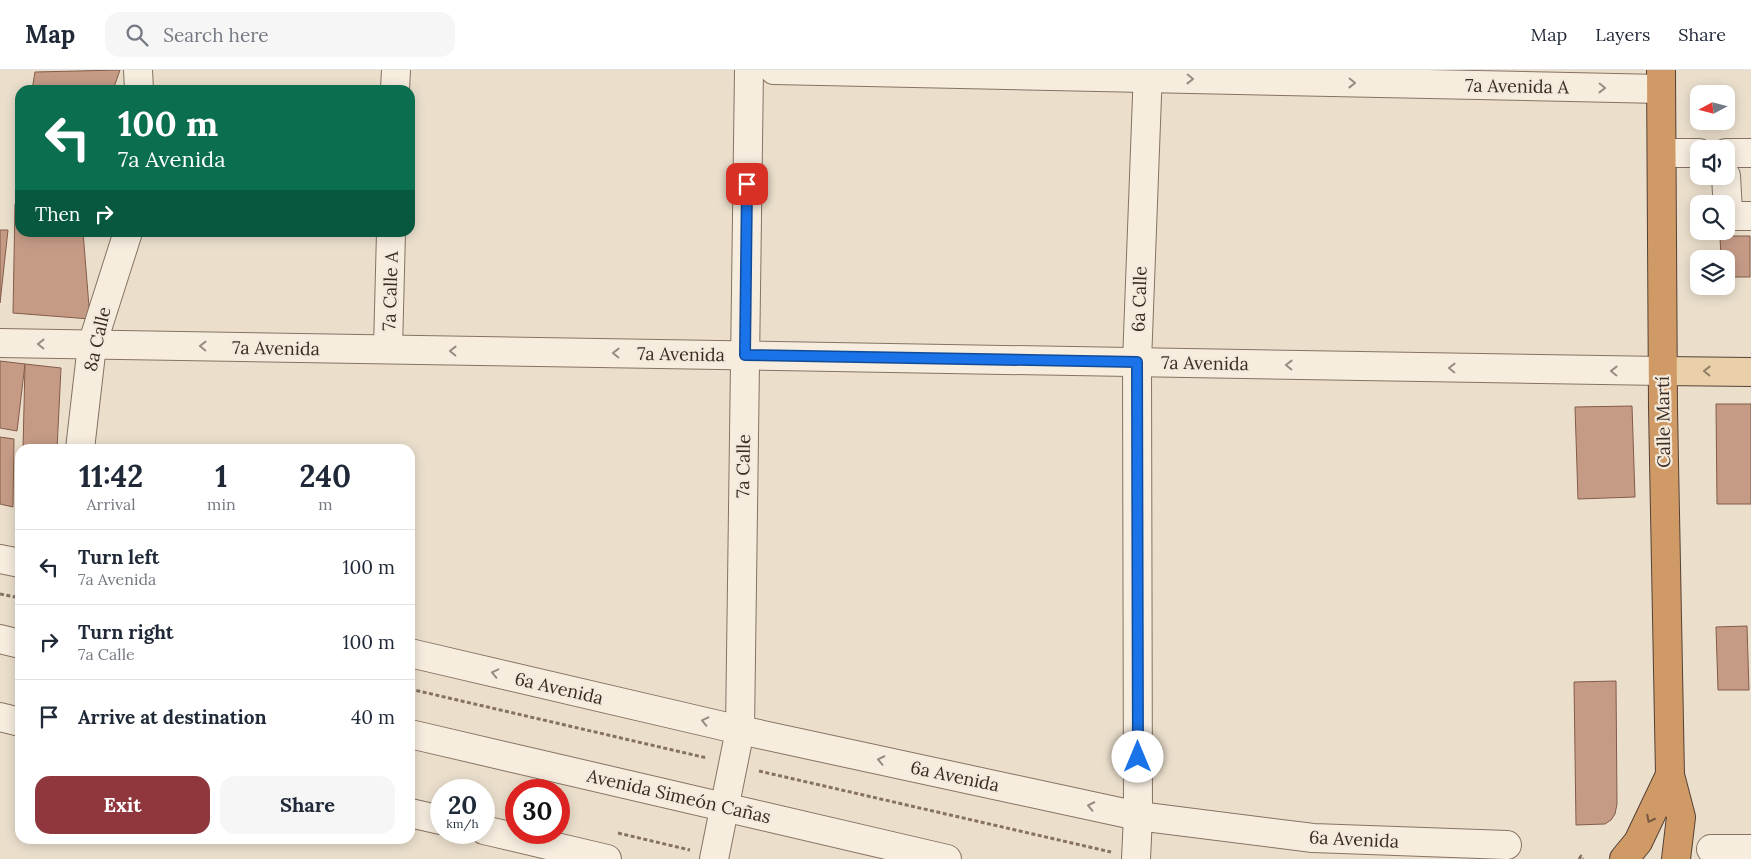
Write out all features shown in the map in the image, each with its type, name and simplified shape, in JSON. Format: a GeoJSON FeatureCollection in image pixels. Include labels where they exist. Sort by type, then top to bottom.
{"type":"FeatureCollection","features":[{"type":"Feature","properties":{"kind":"highway","name":"Calle Martí"},"geometry":{"type":"LineString","coordinates":[[1661,80],[1663,371],[1670,775],[1681,817],[1676,859]]}},
{"type":"Feature","properties":{"kind":"highway","name":"Calle Martí"},"geometry":{"type":"LineString","coordinates":[[1624,859],[1638,842],[1670,775]]}},
{"type":"Feature","properties":{"kind":"main road","name":"7a Avenida"},"geometry":{"type":"LineString","coordinates":[[1663,371],[1751,372]]}},
{"type":"Feature","properties":{"kind":"street"},"geometry":{"type":"LineString","coordinates":[[138,70],[138,85]]}},
{"type":"Feature","properties":{"kind":"street"},"geometry":{"type":"LineString","coordinates":[[395,85],[396,70]]}},
{"type":"Feature","properties":{"kind":"street","name":"7a Calle"},"geometry":{"type":"LineString","coordinates":[[715,857],[740,730],[749,70]]}},
{"type":"Feature","properties":{"kind":"street","name":"7a Avenida A"},"geometry":{"type":"LineString","coordinates":[[774,70],[1661,80]]}},
{"type":"Feature","properties":{"kind":"street","name":"6a Calle"},"geometry":{"type":"LineString","coordinates":[[1136,857],[1138,816],[1137,362],[1148,74]]}},
{"type":"Feature","properties":{"kind":"street"},"geometry":{"type":"LineString","coordinates":[[1662,153],[1690,153]]}},
{"type":"Feature","properties":{"kind":"street"},"geometry":{"type":"LineString","coordinates":[[1735,153],[1751,153]]}},
{"type":"Feature","properties":{"kind":"street"},"geometry":{"type":"LineString","coordinates":[[1727,185],[1728,211],[1732,216],[1751,216]]}},
{"type":"Feature","properties":{"kind":"street","name":"8a Calle"},"geometry":{"type":"LineString","coordinates":[[81,444],[92,344],[126,237]]}},
{"type":"Feature","properties":{"kind":"street","name":"7a Calle A"},"geometry":{"type":"LineString","coordinates":[[388,349],[391,237]]}},
{"type":"Feature","properties":{"kind":"street","name":"7a Avenida"},"geometry":{"type":"LineString","coordinates":[[0,343],[1663,371]]}},
{"type":"Feature","properties":{"kind":"street"},"geometry":{"type":"LineString","coordinates":[[0,559],[15,562]]}},
{"type":"Feature","properties":{"kind":"street"},"geometry":{"type":"LineString","coordinates":[[0,639],[15,643]]}},
{"type":"Feature","properties":{"kind":"street","name":"6a Avenida"},"geometry":{"type":"LineString","coordinates":[[415,654],[740,730],[1138,816],[1313,838],[1507,846]]}},
{"type":"Feature","properties":{"kind":"street"},"geometry":{"type":"LineString","coordinates":[[0,717],[15,721]]}},
{"type":"Feature","properties":{"kind":"street","name":"Avenida Simeón Cañas"},"geometry":{"type":"LineString","coordinates":[[415,735],[947,859]]}},
{"type":"Feature","properties":{"kind":"street"},"geometry":{"type":"LineString","coordinates":[[415,814],[430,818]]}},
{"type":"Feature","properties":{"kind":"street"},"geometry":{"type":"LineString","coordinates":[[495,833],[607,859]]}},
{"type":"Feature","properties":{"kind":"street"},"geometry":{"type":"LineString","coordinates":[[1711,849],[1751,849]]}},
{"type":"Feature","properties":{"kind":"path"},"geometry":{"type":"LineString","coordinates":[[0,594],[15,597]]}},
{"type":"Feature","properties":{"kind":"path"},"geometry":{"type":"LineString","coordinates":[[415,690],[1136,857]]}},
{"type":"Feature","properties":{"kind":"path"},"geometry":{"type":"LineString","coordinates":[[617,833],[715,857]]}},
{"type":"Feature","properties":{"kind":"building"},"geometry":{"type":"Polygon","coordinates":[[[120,70],[115,85],[33,85],[35,72],[120,70]]]}},
{"type":"Feature","properties":{"kind":"building"},"geometry":{"type":"Polygon","coordinates":[[[15,204],[15,237],[83,237],[90,319],[13,313],[15,204]]]}},
{"type":"Feature","properties":{"kind":"building"},"geometry":{"type":"Polygon","coordinates":[[[0,230],[8,230],[0,303],[0,230]]]}},
{"type":"Feature","properties":{"kind":"building"},"geometry":{"type":"Polygon","coordinates":[[[1735,236],[1750,236],[1750,277],[1735,277],[1735,250],[1721,250],[1720,240],[1735,240],[1735,236]]]}},
{"type":"Feature","properties":{"kind":"building"},"geometry":{"type":"Polygon","coordinates":[[[0,361],[25,364],[17,431],[0,428],[0,361]]]}},
{"type":"Feature","properties":{"kind":"building"},"geometry":{"type":"Polygon","coordinates":[[[25,364],[61,368],[57,444],[23,444],[25,364]]]}},
{"type":"Feature","properties":{"kind":"building"},"geometry":{"type":"Polygon","coordinates":[[[1716,404],[1751,404],[1751,504],[1717,504],[1716,404]]]}},
{"type":"Feature","properties":{"kind":"building"},"geometry":{"type":"Polygon","coordinates":[[[1632,406],[1635,497],[1578,499],[1575,407],[1632,406]]]}},
{"type":"Feature","properties":{"kind":"building"},"geometry":{"type":"Polygon","coordinates":[[[0,437],[14,439],[13,507],[0,504],[0,437]]]}},
{"type":"Feature","properties":{"kind":"building"},"geometry":{"type":"Polygon","coordinates":[[[1747,626],[1749,690],[1718,690],[1716,627],[1747,626]]]}},
{"type":"Feature","properties":{"kind":"building"},"geometry":{"type":"Polygon","coordinates":[[[1616,681],[1617,804],[1615,814],[1605,824],[1576,825],[1574,682],[1616,681]]]}},
{"type":"Feature","properties":{"kind":"route"},"geometry":{"type":"LineString","coordinates":[[747,184],[745,355],[1137,362],[1138,757]]}}]}
